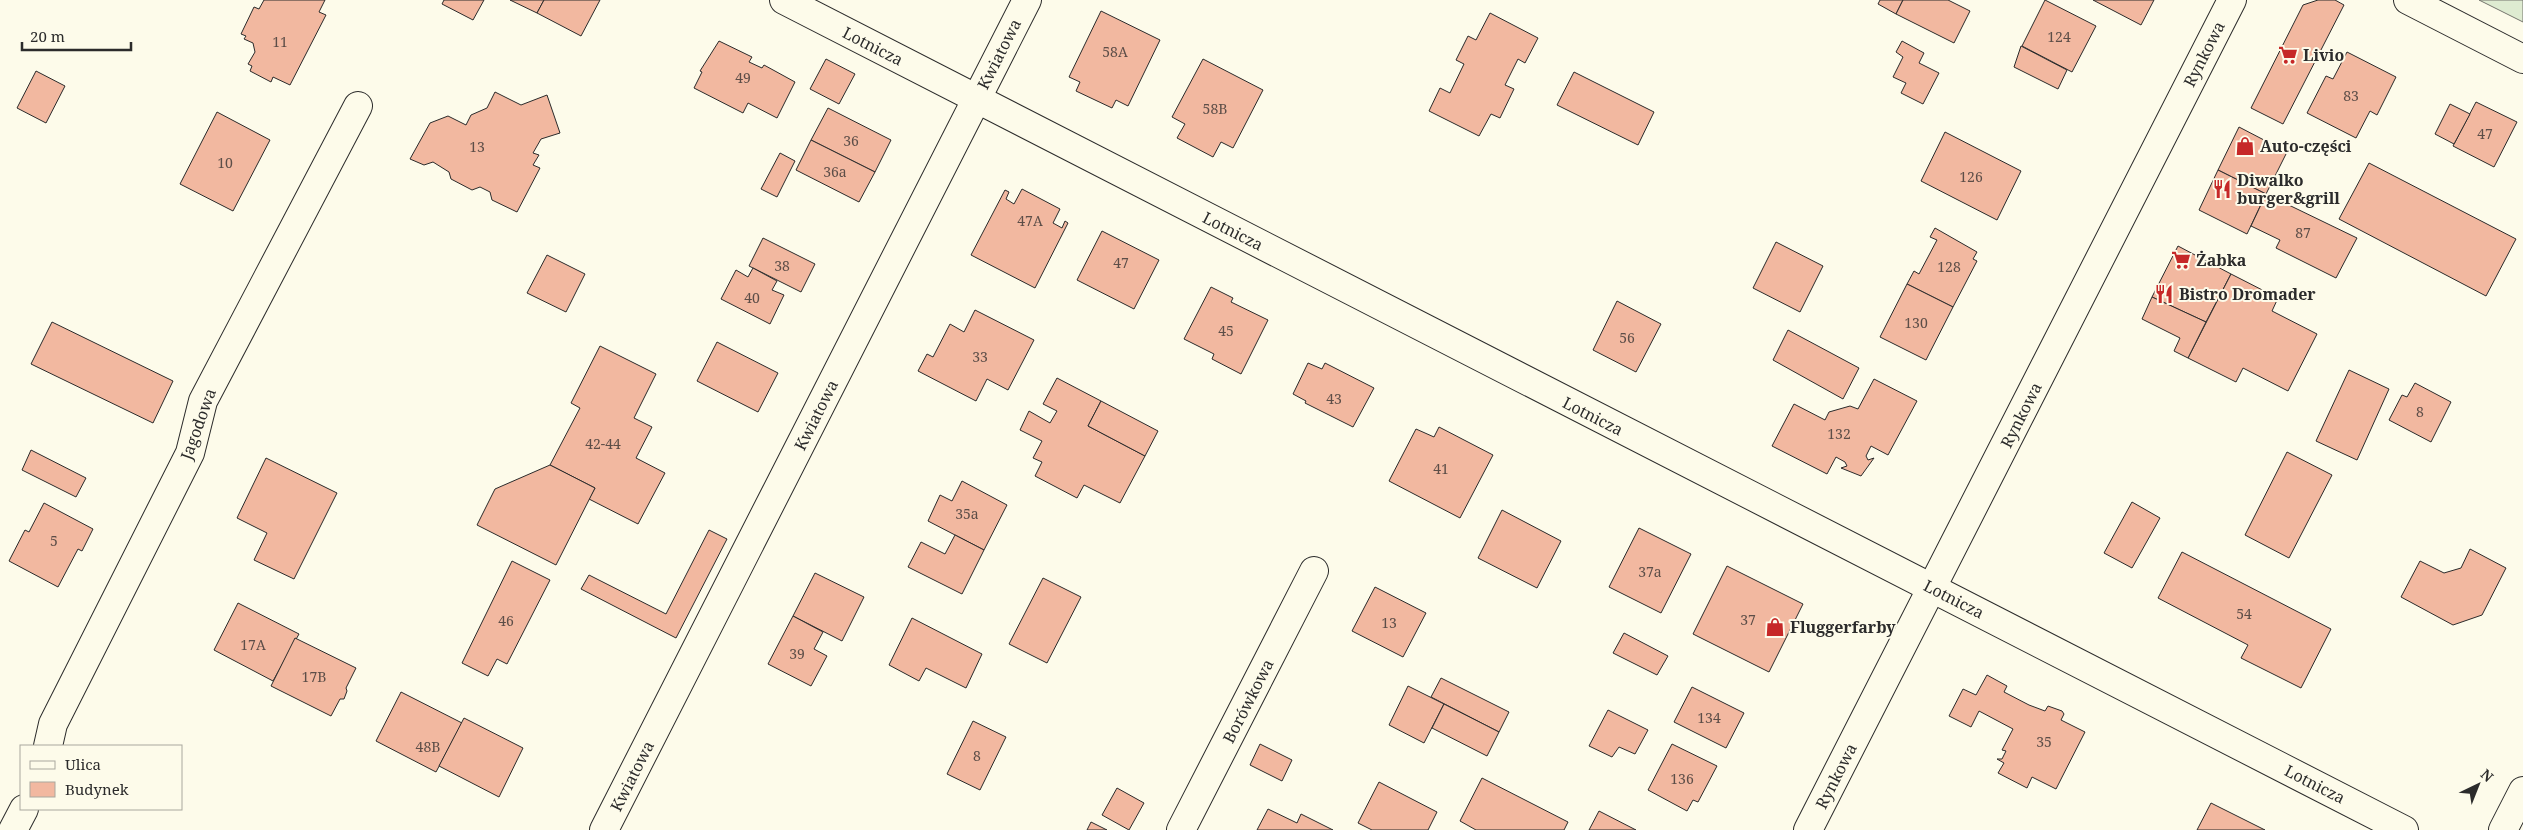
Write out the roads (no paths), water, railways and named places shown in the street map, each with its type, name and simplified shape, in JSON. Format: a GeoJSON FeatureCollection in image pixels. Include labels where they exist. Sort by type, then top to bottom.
{"type":"FeatureCollection","features":[{"type":"Feature","properties":{"kind":"street","name":"Lotnicza"},"geometry":{"type":"LineString","coordinates":[[784,0],[1883,565],[1933,587],[2404,830]]}},
{"type":"Feature","properties":{"kind":"street","name":"Kwiatowa"},"geometry":{"type":"LineString","coordinates":[[604,830],[1027,0]]}},
{"type":"Feature","properties":{"kind":"street","name":"Rynkowa"},"geometry":{"type":"LineString","coordinates":[[1808,830],[2232,0]]}},
{"type":"Feature","properties":{"kind":"street"},"geometry":{"type":"LineString","coordinates":[[2408,0],[2523,59]]}},
{"type":"Feature","properties":{"kind":"street","name":"Jagodowa"},"geometry":{"type":"LineString","coordinates":[[48,745],[52,724],[190,453],[204,401],[358,106]]}},
{"type":"Feature","properties":{"kind":"street","name":"Borówkowa"},"geometry":{"type":"LineString","coordinates":[[1182,830],[1314,571]]}},
{"type":"Feature","properties":{"kind":"street"},"geometry":{"type":"LineString","coordinates":[[2503,830],[2523,791]]}},
{"type":"Feature","properties":{"kind":"street"},"geometry":{"type":"LineString","coordinates":[[13,830],[23,810]]}},
{"type":"Feature","properties":{"kind":"place","name":"Livio"},"geometry":{"type":"Point","coordinates":[2288,55]}},
{"type":"Feature","properties":{"kind":"place","name":"Auto-części"},"geometry":{"type":"Point","coordinates":[2245,146]}},
{"type":"Feature","properties":{"kind":"place","name":"Diwalko burger&grill"},"geometry":{"type":"Point","coordinates":[2222,189]}},
{"type":"Feature","properties":{"kind":"place","name":"Żabka"},"geometry":{"type":"Point","coordinates":[2181,260]}},
{"type":"Feature","properties":{"kind":"place","name":"Bistro Dromader"},"geometry":{"type":"Point","coordinates":[2164,294]}},
{"type":"Feature","properties":{"kind":"place","name":"Fluggerfarby"},"geometry":{"type":"Point","coordinates":[1775,627]}}]}
